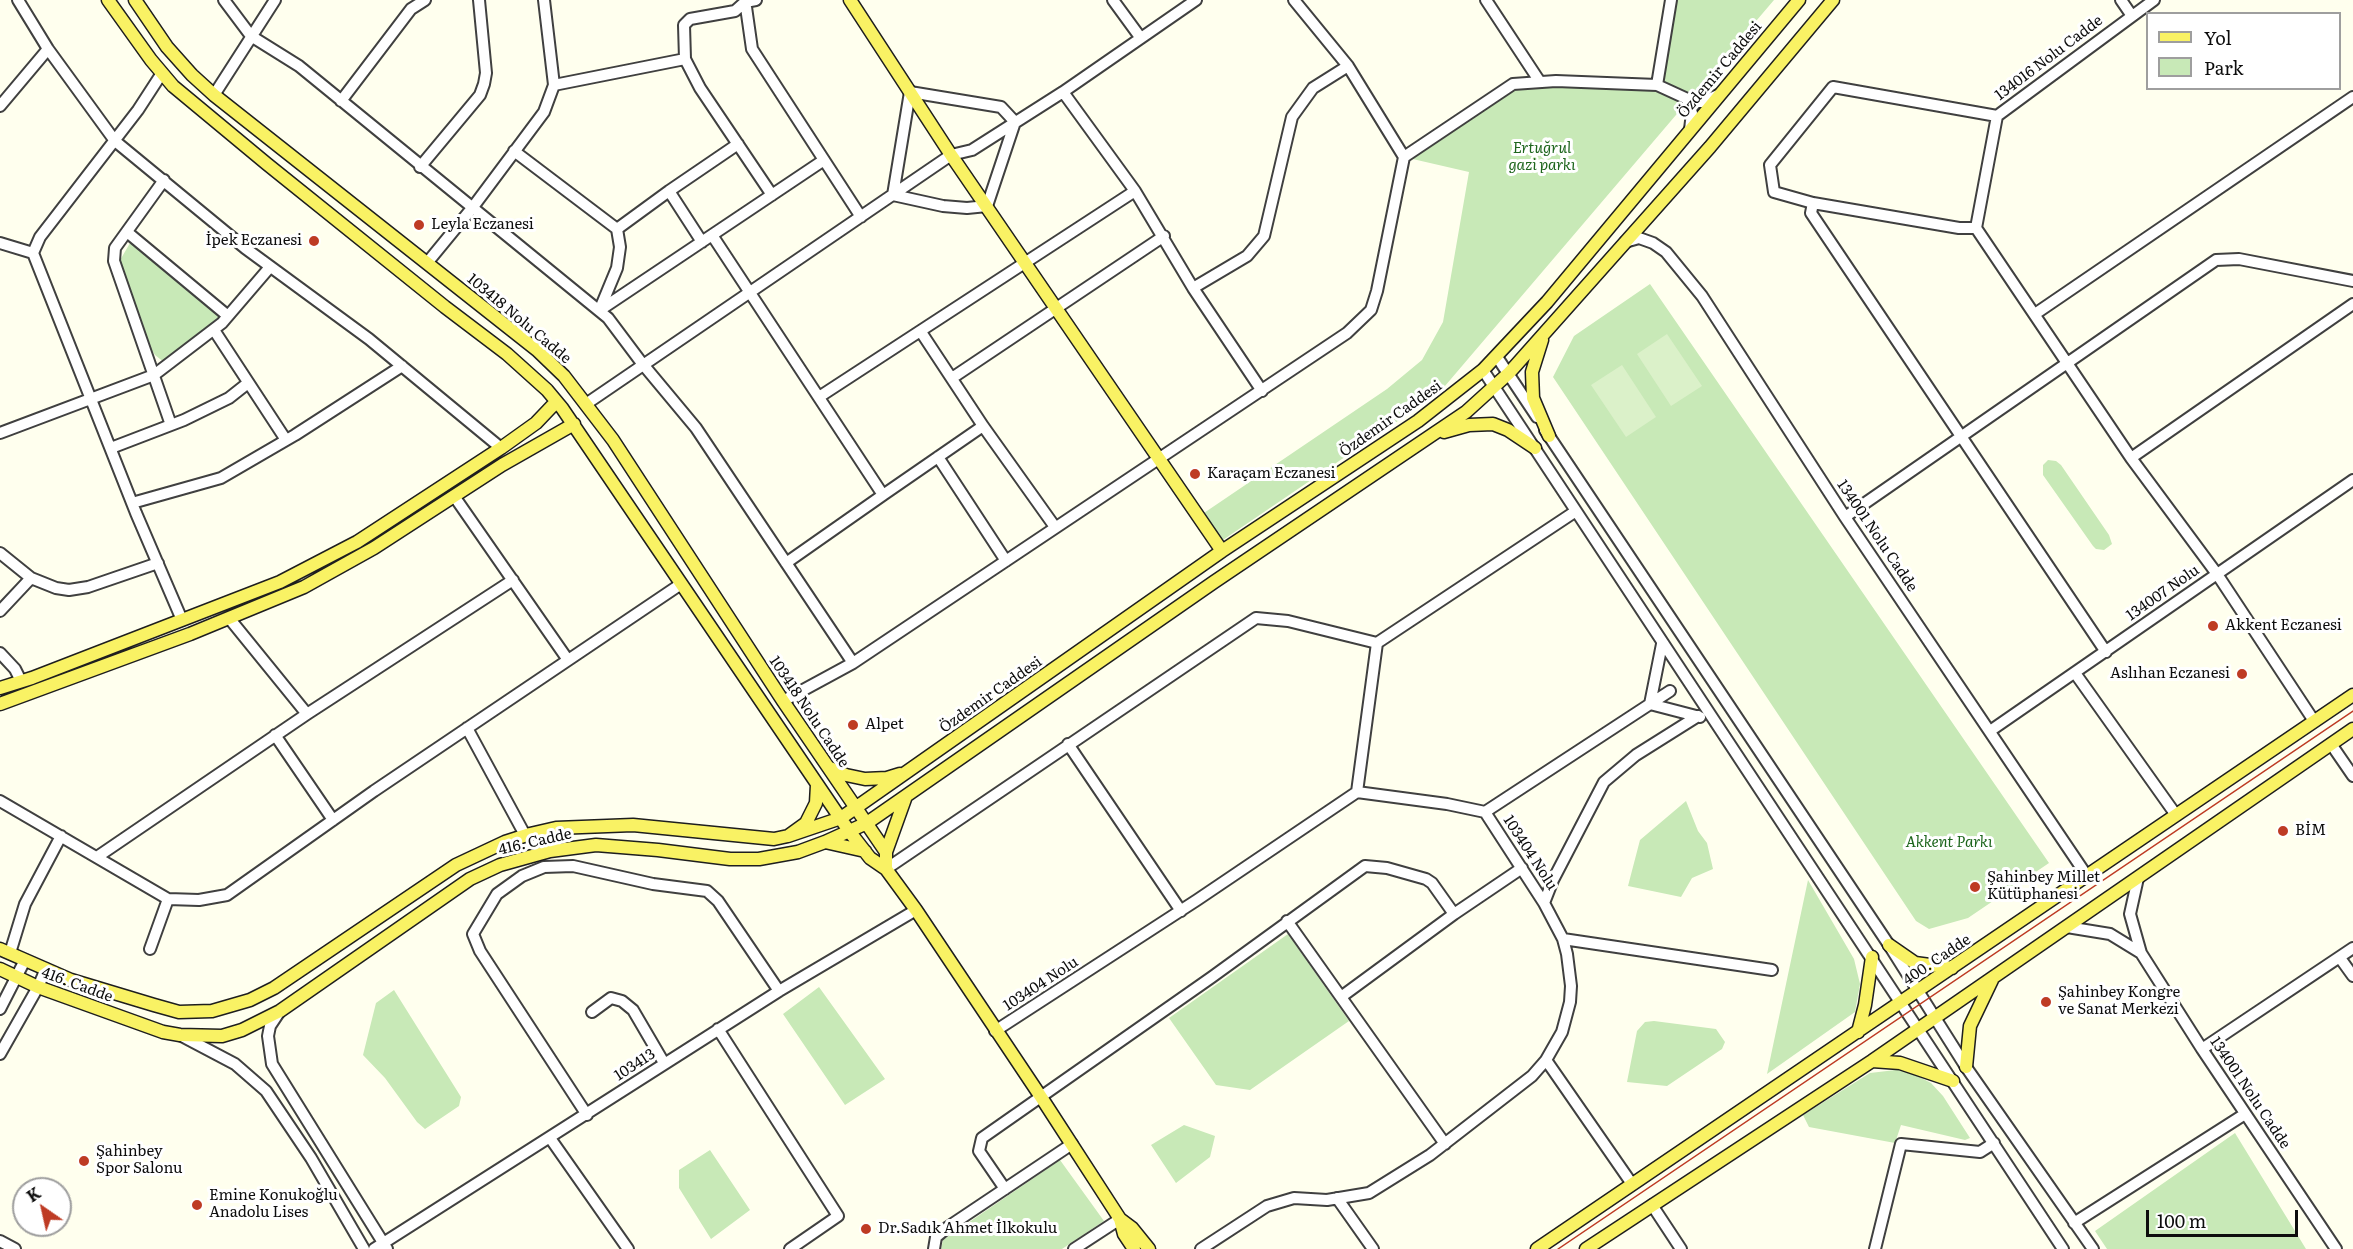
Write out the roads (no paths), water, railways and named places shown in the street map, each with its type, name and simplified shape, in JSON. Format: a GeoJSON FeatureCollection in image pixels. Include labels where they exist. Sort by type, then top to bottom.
{"type":"FeatureCollection","features":[{"type":"Feature","properties":{"kind":"main road"},"geometry":{"type":"LineString","coordinates":[[108,0],[162,73],[203,112],[445,308],[507,354],[556,402],[574,424],[849,831],[870,858],[886,869],[916,910],[995,1031],[1041,1096],[1120,1219],[1132,1228],[1142,1247],[1160,1249]]}},
{"type":"Feature","properties":{"kind":"main road","name":"103418 Nolu Cadde"},"geometry":{"type":"LineString","coordinates":[[135,0],[167,47],[214,96],[537,350],[564,376],[613,440],[783,700],[886,852]]}},
{"type":"Feature","properties":{"kind":"main road"},"geometry":{"type":"LineString","coordinates":[[850,0],[951,155],[1222,551]]}},
{"type":"Feature","properties":{"kind":"main road","name":"Özdemir Caddesi"},"geometry":{"type":"LineString","coordinates":[[5,951],[71,980],[179,1011],[212,1011],[250,1000],[290,977],[456,865],[525,835],[556,828],[633,825],[758,839],[788,836],[841,818],[1222,551],[1418,421],[1483,370],[1562,284],[1799,0]]}},
{"type":"Feature","properties":{"kind":"main road"},"geometry":{"type":"LineString","coordinates":[[867,823],[905,799],[1215,582],[1466,412],[1509,373],[1545,333],[1741,111],[1833,0]]}},
{"type":"Feature","properties":{"kind":"main road"},"geometry":{"type":"LineString","coordinates":[[1545,333],[1532,372],[1533,398],[1549,436]]}},
{"type":"Feature","properties":{"kind":"main road"},"geometry":{"type":"LineString","coordinates":[[0,688],[280,582],[357,542],[501,448],[536,423],[556,402]]}},
{"type":"Feature","properties":{"kind":"main road"},"geometry":{"type":"LineString","coordinates":[[0,704],[229,618],[303,586],[338,568],[502,465],[574,424]]}},
{"type":"Feature","properties":{"kind":"main road"},"geometry":{"type":"LineString","coordinates":[[1435,434],[1469,424],[1493,424],[1508,430],[1535,448]]}},
{"type":"Feature","properties":{"kind":"main road","name":"400. Cadde"},"geometry":{"type":"LineString","coordinates":[[1537,1249],[2353,695]]}},
{"type":"Feature","properties":{"kind":"main road"},"geometry":{"type":"LineString","coordinates":[[1586,1249],[1872,1061],[2353,729]]}},
{"type":"Feature","properties":{"kind":"main road"},"geometry":{"type":"LineString","coordinates":[[828,767],[855,778],[876,779],[897,776],[918,766]]}},
{"type":"Feature","properties":{"kind":"main road"},"geometry":{"type":"LineString","coordinates":[[788,836],[801,828],[810,818],[816,803],[817,785]]}},
{"type":"Feature","properties":{"kind":"main road"},"geometry":{"type":"LineString","coordinates":[[886,869],[886,852],[905,799]]}},
{"type":"Feature","properties":{"kind":"main road","name":"416. Cadde"},"geometry":{"type":"LineString","coordinates":[[0,969],[38,987],[164,1032],[180,1035],[222,1036],[242,1030],[280,1011],[470,879],[500,865],[550,851],[596,845],[730,859],[759,859],[798,852],[867,823]]}},
{"type":"Feature","properties":{"kind":"main road"},"geometry":{"type":"LineString","coordinates":[[825,842],[865,851]]}},
{"type":"Feature","properties":{"kind":"main road"},"geometry":{"type":"LineString","coordinates":[[1889,945],[1914,963],[1952,968]]}},
{"type":"Feature","properties":{"kind":"main road"},"geometry":{"type":"LineString","coordinates":[[1858,1032],[1865,1005],[1872,957]]}},
{"type":"Feature","properties":{"kind":"main road"},"geometry":{"type":"LineString","coordinates":[[1966,1066],[1970,1026],[1993,978]]}},
{"type":"Feature","properties":{"kind":"main road"},"geometry":{"type":"LineString","coordinates":[[1872,1061],[1900,1063],[1953,1081]]}},
{"type":"Feature","properties":{"kind":"street"},"geometry":{"type":"LineString","coordinates":[[18,0],[48,49],[115,141],[244,248],[402,366],[501,448]]}},
{"type":"Feature","properties":{"kind":"street"},"geometry":{"type":"LineString","coordinates":[[224,0],[251,36],[299,66],[420,167],[600,310],[696,428],[853,663]]}},
{"type":"Feature","properties":{"kind":"street"},"geometry":{"type":"LineString","coordinates":[[214,96],[275,0]]}},
{"type":"Feature","properties":{"kind":"street"},"geometry":{"type":"LineString","coordinates":[[341,101],[411,9],[425,0]]}},
{"type":"Feature","properties":{"kind":"street"},"geometry":{"type":"LineString","coordinates":[[420,167],[480,95],[484,84],[486,73],[479,0]]}},
{"type":"Feature","properties":{"kind":"street"},"geometry":{"type":"LineString","coordinates":[[427,263],[473,207],[544,111],[554,85],[544,0]]}},
{"type":"Feature","properties":{"kind":"street"},"geometry":{"type":"LineString","coordinates":[[749,0],[735,11],[690,19],[684,25],[685,59],[700,88],[772,195]]}},
{"type":"Feature","properties":{"kind":"street"},"geometry":{"type":"LineString","coordinates":[[749,0],[752,49],[861,217]]}},
{"type":"Feature","properties":{"kind":"street"},"geometry":{"type":"LineString","coordinates":[[1113,0],[1140,38]]}},
{"type":"Feature","properties":{"kind":"street"},"geometry":{"type":"LineString","coordinates":[[586,404],[951,155],[972,150],[1064,92],[1196,0]]}},
{"type":"Feature","properties":{"kind":"street"},"geometry":{"type":"LineString","coordinates":[[783,700],[853,663],[1347,333],[1371,310],[1377,291],[1404,157],[1348,66],[1294,0]]}},
{"type":"Feature","properties":{"kind":"street"},"geometry":{"type":"LineString","coordinates":[[1486,0],[1540,82]]}},
{"type":"Feature","properties":{"kind":"street"},"geometry":{"type":"LineString","coordinates":[[1657,85],[1671,0]]}},
{"type":"Feature","properties":{"kind":"street"},"geometry":{"type":"LineString","coordinates":[[2121,0],[2132,16]]}},
{"type":"Feature","properties":{"kind":"street","name":"134016 Nolu Cadde"},"geometry":{"type":"LineString","coordinates":[[1976,228],[1997,116],[2154,0]]}},
{"type":"Feature","properties":{"kind":"street"},"geometry":{"type":"LineString","coordinates":[[2,100],[48,49]]}},
{"type":"Feature","properties":{"kind":"street"},"geometry":{"type":"LineString","coordinates":[[554,85],[685,59]]}},
{"type":"Feature","properties":{"kind":"street"},"geometry":{"type":"LineString","coordinates":[[1193,288],[1247,255],[1264,236],[1292,117],[1313,88],[1348,66]]}},
{"type":"Feature","properties":{"kind":"street"},"geometry":{"type":"LineString","coordinates":[[162,73],[115,141],[40,237],[33,253],[132,503],[182,620]]}},
{"type":"Feature","properties":{"kind":"street"},"geometry":{"type":"LineString","coordinates":[[1404,157],[1514,84],[1540,82],[1657,85],[1687,100],[1702,102],[1718,95]]}},
{"type":"Feature","properties":{"kind":"street"},"geometry":{"type":"LineString","coordinates":[[1997,116],[1833,87],[1770,165],[1774,192],[1813,203],[1959,228],[1976,228],[2131,458],[2217,574],[2314,721]]}},
{"type":"Feature","properties":{"kind":"street"},"geometry":{"type":"LineString","coordinates":[[893,195],[910,92],[1001,107],[1015,122]]}},
{"type":"Feature","properties":{"kind":"street"},"geometry":{"type":"LineString","coordinates":[[1064,92],[1135,191],[1193,288],[1262,390]]}},
{"type":"Feature","properties":{"kind":"street"},"geometry":{"type":"LineString","coordinates":[[2035,314],[2353,98]]}},
{"type":"Feature","properties":{"kind":"street"},"geometry":{"type":"LineString","coordinates":[[1687,100],[1692,113],[1690,129]]}},
{"type":"Feature","properties":{"kind":"street"},"geometry":{"type":"LineString","coordinates":[[893,195],[943,206],[967,208],[987,206],[1015,122]]}},
{"type":"Feature","properties":{"kind":"street"},"geometry":{"type":"LineString","coordinates":[[617,230],[738,144]]}},
{"type":"Feature","properties":{"kind":"street"},"geometry":{"type":"LineString","coordinates":[[514,151],[617,230],[620,248],[617,268],[600,310]]}},
{"type":"Feature","properties":{"kind":"street"},"geometry":{"type":"LineString","coordinates":[[600,310],[824,160]]}},
{"type":"Feature","properties":{"kind":"street"},"geometry":{"type":"LineString","coordinates":[[164,180],[115,248],[114,261],[171,425]]}},
{"type":"Feature","properties":{"kind":"street"},"geometry":{"type":"LineString","coordinates":[[669,191],[702,242]]}},
{"type":"Feature","properties":{"kind":"street"},"geometry":{"type":"LineString","coordinates":[[819,397],[1135,191]]}},
{"type":"Feature","properties":{"kind":"street"},"geometry":{"type":"LineString","coordinates":[[1813,203],[1811,213],[2106,652]]}},
{"type":"Feature","properties":{"kind":"street"},"geometry":{"type":"LineString","coordinates":[[126,232],[228,316]]}},
{"type":"Feature","properties":{"kind":"street"},"geometry":{"type":"LineString","coordinates":[[712,235],[883,495]]}},
{"type":"Feature","properties":{"kind":"street"},"geometry":{"type":"LineString","coordinates":[[952,378],[1164,236]]}},
{"type":"Feature","properties":{"kind":"street","name":"134001 Nolu Cadde"},"geometry":{"type":"LineString","coordinates":[[1625,242],[1639,238],[1653,243],[1666,252],[1702,296],[1845,517],[2087,876]]}},
{"type":"Feature","properties":{"kind":"street"},"geometry":{"type":"LineString","coordinates":[[0,243],[33,253]]}},
{"type":"Feature","properties":{"kind":"street"},"geometry":{"type":"LineString","coordinates":[[1845,517],[2216,260],[2239,260],[2353,281]]}},
{"type":"Feature","properties":{"kind":"street"},"geometry":{"type":"LineString","coordinates":[[0,433],[154,375],[214,330],[270,267]]}},
{"type":"Feature","properties":{"kind":"street"},"geometry":{"type":"LineString","coordinates":[[2131,458],[2353,304]]}},
{"type":"Feature","properties":{"kind":"street"},"geometry":{"type":"LineString","coordinates":[[214,330],[286,440]]}},
{"type":"Feature","properties":{"kind":"street"},"geometry":{"type":"LineString","coordinates":[[921,332],[983,426],[1055,527]]}},
{"type":"Feature","properties":{"kind":"street"},"geometry":{"type":"LineString","coordinates":[[1497,357],[1889,945],[1966,1066],[2093,1249]]}},
{"type":"Feature","properties":{"kind":"street"},"geometry":{"type":"LineString","coordinates":[[132,503],[221,478],[286,440],[402,366]]}},
{"type":"Feature","properties":{"kind":"street"},"geometry":{"type":"LineString","coordinates":[[1483,370],[2063,1249]]}},
{"type":"Feature","properties":{"kind":"street"},"geometry":{"type":"LineString","coordinates":[[111,448],[171,425],[229,398],[248,383]]}},
{"type":"Feature","properties":{"kind":"street"},"geometry":{"type":"LineString","coordinates":[[786,563],[983,426]]}},
{"type":"Feature","properties":{"kind":"street"},"geometry":{"type":"LineString","coordinates":[[938,457],[1006,561]]}},
{"type":"Feature","properties":{"kind":"street","name":"134007 Nolu"},"geometry":{"type":"LineString","coordinates":[[1990,730],[2353,480]]}},
{"type":"Feature","properties":{"kind":"street"},"geometry":{"type":"LineString","coordinates":[[454,496],[568,660]]}},
{"type":"Feature","properties":{"kind":"street"},"geometry":{"type":"LineString","coordinates":[[886,869],[1256,618],[1288,621],[1377,643],[1576,511]]}},
{"type":"Feature","properties":{"kind":"street"},"geometry":{"type":"LineString","coordinates":[[0,553],[31,578],[56,588],[69,590],[88,587],[158,563]]}},
{"type":"Feature","properties":{"kind":"street"},"geometry":{"type":"LineString","coordinates":[[0,611],[31,578]]}},
{"type":"Feature","properties":{"kind":"street"},"geometry":{"type":"LineString","coordinates":[[97,857],[275,735],[513,580]]}},
{"type":"Feature","properties":{"kind":"street"},"geometry":{"type":"LineString","coordinates":[[0,801],[168,899],[200,900],[227,895],[467,728],[681,584]]}},
{"type":"Feature","properties":{"kind":"street"},"geometry":{"type":"LineString","coordinates":[[229,618],[307,714]]}},
{"type":"Feature","properties":{"kind":"street"},"geometry":{"type":"LineString","coordinates":[[1357,792],[1377,643]]}},
{"type":"Feature","properties":{"kind":"street"},"geometry":{"type":"LineString","coordinates":[[1650,704],[1662,644]]}},
{"type":"Feature","properties":{"kind":"street"},"geometry":{"type":"LineString","coordinates":[[0,653],[15,669],[21,681]]}},
{"type":"Feature","properties":{"kind":"street"},"geometry":{"type":"LineString","coordinates":[[2075,673],[2176,815]]}},
{"type":"Feature","properties":{"kind":"street"},"geometry":{"type":"LineString","coordinates":[[1485,812],[1670,692]]}},
{"type":"Feature","properties":{"kind":"street"},"geometry":{"type":"LineString","coordinates":[[1650,704],[1715,721]]}},
{"type":"Feature","properties":{"kind":"street"},"geometry":{"type":"LineString","coordinates":[[1544,903],[1553,880],[1604,782],[1636,755],[1698,716]]}},
{"type":"Feature","properties":{"kind":"street"},"geometry":{"type":"LineString","coordinates":[[467,728],[525,835]]}},
{"type":"Feature","properties":{"kind":"street"},"geometry":{"type":"LineString","coordinates":[[275,735],[333,820]]}},
{"type":"Feature","properties":{"kind":"street"},"geometry":{"type":"LineString","coordinates":[[1068,744],[1181,911]]}},
{"type":"Feature","properties":{"kind":"street"},"geometry":{"type":"LineString","coordinates":[[2331,744],[2353,776]]}},
{"type":"Feature","properties":{"kind":"street","name":"103404 Nolu"},"geometry":{"type":"LineString","coordinates":[[995,1031],[1181,911],[1357,792],[1447,804],[1485,812],[1544,903],[1563,939],[1570,969],[1570,1002],[1562,1032],[1546,1060],[1532,1076],[1445,1144],[1369,1193],[1337,1198],[1294,1198],[1267,1206],[1202,1249]]}},
{"type":"Feature","properties":{"kind":"street"},"geometry":{"type":"LineString","coordinates":[[5,951],[25,904],[61,836]]}},
{"type":"Feature","properties":{"kind":"street"},"geometry":{"type":"LineString","coordinates":[[586,1115],[480,951],[473,934],[497,894],[522,876],[544,867],[573,866],[653,884],[707,891],[718,901],[779,991]]}},
{"type":"Feature","properties":{"kind":"street"},"geometry":{"type":"LineString","coordinates":[[1005,1189],[979,1151],[982,1138],[1212,977],[1365,866],[1387,868],[1426,879],[1432,883],[1454,914]]}},
{"type":"Feature","properties":{"kind":"street"},"geometry":{"type":"LineString","coordinates":[[1341,997],[1454,914],[1522,868]]}},
{"type":"Feature","properties":{"kind":"street","name":"134001 Nolu Cadde"},"geometry":{"type":"LineString","coordinates":[[2138,878],[2130,914],[2141,953],[2202,1049],[2336,1249]]}},
{"type":"Feature","properties":{"kind":"street"},"geometry":{"type":"LineString","coordinates":[[150,949],[168,899]]}},
{"type":"Feature","properties":{"kind":"street","name":"103413"},"geometry":{"type":"LineString","coordinates":[[381,1247],[664,1063],[779,991],[916,910]]}},
{"type":"Feature","properties":{"kind":"street"},"geometry":{"type":"LineString","coordinates":[[1287,921],[1445,1144]]}},
{"type":"Feature","properties":{"kind":"street","name":"134001 Nolu Cadde"},"geometry":{"type":"LineString","coordinates":[[2067,927],[2110,934],[2141,953]]}},
{"type":"Feature","properties":{"kind":"street"},"geometry":{"type":"LineString","coordinates":[[1563,939],[1772,970]]}},
{"type":"Feature","properties":{"kind":"street"},"geometry":{"type":"LineString","coordinates":[[2202,1049],[2353,948]]}},
{"type":"Feature","properties":{"kind":"street"},"geometry":{"type":"LineString","coordinates":[[2340,957],[2353,976]]}},
{"type":"Feature","properties":{"kind":"street"},"geometry":{"type":"LineString","coordinates":[[0,1009],[25,960]]}},
{"type":"Feature","properties":{"kind":"street"},"geometry":{"type":"LineString","coordinates":[[2,1047],[38,987],[46,969]]}},
{"type":"Feature","properties":{"kind":"street"},"geometry":{"type":"LineString","coordinates":[[592,1012],[611,998],[622,1000],[633,1010],[664,1063]]}},
{"type":"Feature","properties":{"kind":"street"},"geometry":{"type":"LineString","coordinates":[[280,1011],[270,1026],[268,1036],[272,1064],[381,1247]]}},
{"type":"Feature","properties":{"kind":"street"},"geometry":{"type":"LineString","coordinates":[[718,1029],[838,1216],[790,1249]]}},
{"type":"Feature","properties":{"kind":"street","name":"416. Cadde"},"geometry":{"type":"LineString","coordinates":[[180,1035],[235,1064],[266,1091],[311,1158],[364,1249]]}},
{"type":"Feature","properties":{"kind":"street"},"geometry":{"type":"LineString","coordinates":[[1546,1060],[1632,1184]]}},
{"type":"Feature","properties":{"kind":"street"},"geometry":{"type":"LineString","coordinates":[[2074,1223],[2245,1114]]}},
{"type":"Feature","properties":{"kind":"street"},"geometry":{"type":"LineString","coordinates":[[550,1138],[628,1249]]}},
{"type":"Feature","properties":{"kind":"street"},"geometry":{"type":"LineString","coordinates":[[1875,1249],[1901,1144],[1980,1152],[1994,1143]]}},
{"type":"Feature","properties":{"kind":"street"},"geometry":{"type":"LineString","coordinates":[[934,1249],[936,1238],[948,1227],[1072,1144]]}},
{"type":"Feature","properties":{"kind":"street"},"geometry":{"type":"LineString","coordinates":[[1337,1198],[1373,1249]]}},
{"type":"Feature","properties":{"kind":"street"},"geometry":{"type":"LineString","coordinates":[[1652,1205],[1681,1249]]}},
{"type":"Feature","properties":{"kind":"street"},"geometry":{"type":"LineString","coordinates":[[1078,1248],[1120,1219]]}},
{"type":"Feature","properties":{"kind":"street"},"geometry":{"type":"LineString","coordinates":[[0,1241],[15,1249]]}},
{"type":"Feature","properties":{"kind":"tram line"},"geometry":{"type":"LineString","coordinates":[[1558,1249],[2353,711]]}},
{"type":"Feature","properties":{"kind":"place","name":"Leyla Eczanesi"},"geometry":{"type":"Point","coordinates":[419,225]}},
{"type":"Feature","properties":{"kind":"place","name":"İpek Eczanesi"},"geometry":{"type":"Point","coordinates":[314,241]}},
{"type":"Feature","properties":{"kind":"place","name":"Karaçam Eczanesi"},"geometry":{"type":"Point","coordinates":[1195,474]}},
{"type":"Feature","properties":{"kind":"place","name":"Akkent Eczanesi"},"geometry":{"type":"Point","coordinates":[2213,626]}},
{"type":"Feature","properties":{"kind":"place","name":"Aslıhan Eczanesi"},"geometry":{"type":"Point","coordinates":[2242,674]}},
{"type":"Feature","properties":{"kind":"place","name":"Alpet"},"geometry":{"type":"Point","coordinates":[853,725]}},
{"type":"Feature","properties":{"kind":"place","name":"BİM"},"geometry":{"type":"Point","coordinates":[2283,831]}},
{"type":"Feature","properties":{"kind":"place","name":"Şahinbey Millet Kütüphanesi"},"geometry":{"type":"Point","coordinates":[1975,887]}},
{"type":"Feature","properties":{"kind":"place","name":"Şahinbey Kongre ve Sanat Merkezi"},"geometry":{"type":"Point","coordinates":[2046,1002]}},
{"type":"Feature","properties":{"kind":"place","name":"Şahinbey Spor Salonu"},"geometry":{"type":"Point","coordinates":[84,1161]}},
{"type":"Feature","properties":{"kind":"place","name":"Emine Konukoğlu Anadolu Lises"},"geometry":{"type":"Point","coordinates":[197,1205]}},
{"type":"Feature","properties":{"kind":"place","name":"Dr.Sadık Ahmet İlkokulu"},"geometry":{"type":"Point","coordinates":[866,1229]}},
{"type":"Feature","properties":{"kind":"park label","name":"Ertuğrul gazi parkı"},"geometry":{"type":"Point","coordinates":[1542,158]}},
{"type":"Feature","properties":{"kind":"park label","name":"Akkent Parkı"},"geometry":{"type":"Point","coordinates":[1949,843]}}]}
